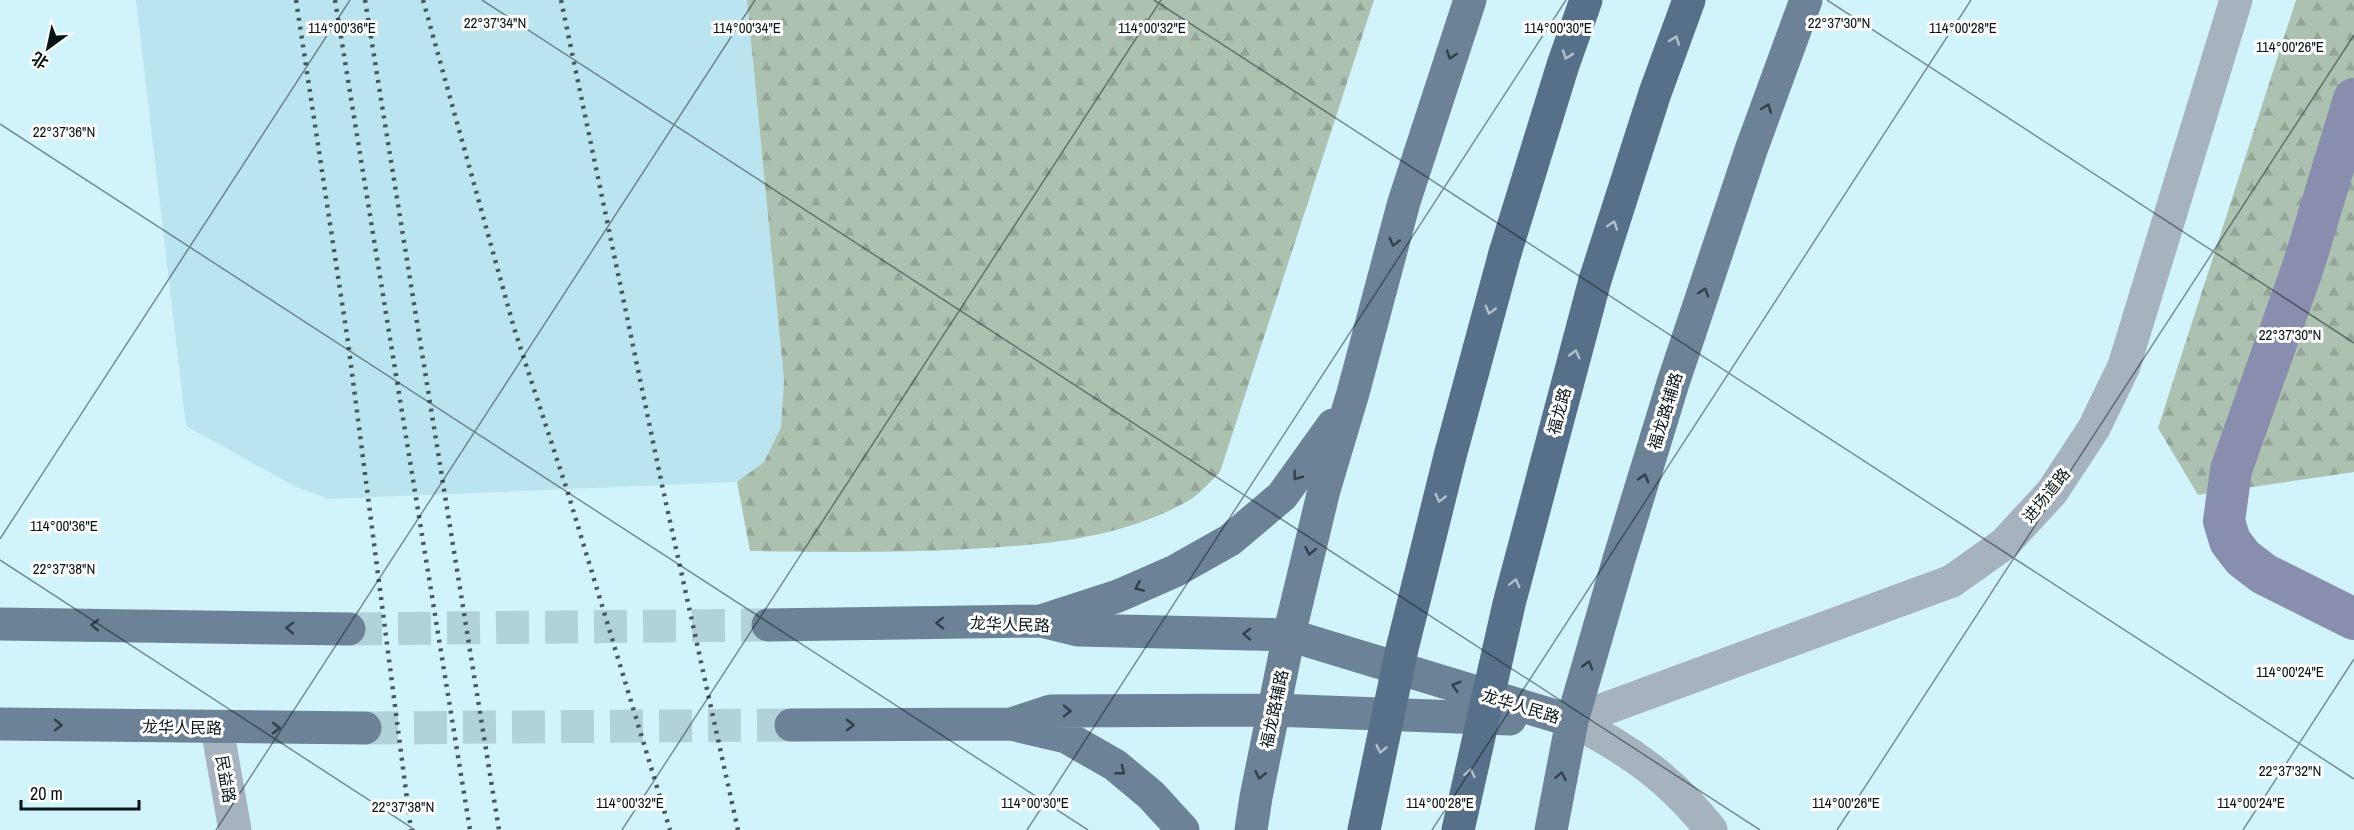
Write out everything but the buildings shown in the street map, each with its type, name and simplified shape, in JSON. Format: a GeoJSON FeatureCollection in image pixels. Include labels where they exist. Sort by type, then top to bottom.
{"type":"FeatureCollection","features":[{"type":"Feature","properties":{"kind":"highway"},"geometry":{"type":"LineString","coordinates":[[1364,830],[1405,638],[1450,456],[1505,253],[1563,65],[1586,0]]}},
{"type":"Feature","properties":{"kind":"highway","name":"福龙路"},"geometry":{"type":"LineString","coordinates":[[1458,830],[1509,604],[1595,280],[1655,93],[1689,0]]}},
{"type":"Feature","properties":{"kind":"main road","name":"福龙路辅路"},"geometry":{"type":"LineString","coordinates":[[1251,830],[1289,635],[1324,490],[1353,393],[1404,202],[1470,0]]}},
{"type":"Feature","properties":{"kind":"main road","name":"福龙路辅路"},"geometry":{"type":"LineString","coordinates":[[1551,830],[1572,721],[1619,559],[1677,372],[1751,150],[1806,0]]}},
{"type":"Feature","properties":{"kind":"main road"},"geometry":{"type":"LineString","coordinates":[[1041,621],[1118,596],[1174,572],[1230,540],[1282,496],[1318,448],[1353,393]]}},
{"type":"Feature","properties":{"kind":"main road","name":"龙华人民路"},"geometry":{"type":"LineString","coordinates":[[768,625],[1041,621],[1078,630],[1289,635],[1572,721]]}},
{"type":"Feature","properties":{"kind":"main road"},"geometry":{"type":"LineString","coordinates":[[0,624],[349,629]]}},
{"type":"Feature","properties":{"kind":"main road","name":"龙华人民路"},"geometry":{"type":"LineString","coordinates":[[791,725],[1011,724],[1051,711],[1274,710],[1572,721]]}},
{"type":"Feature","properties":{"kind":"main road","name":"龙华人民路"},"geometry":{"type":"LineString","coordinates":[[0,724],[365,728]]}},
{"type":"Feature","properties":{"kind":"main road"},"geometry":{"type":"LineString","coordinates":[[1011,724],[1066,737],[1115,765],[1151,795],[1183,830]]}},
{"type":"Feature","properties":{"kind":"street","name":"进场道路"},"geometry":{"type":"LineString","coordinates":[[1572,721],[1952,582],[2004,544],[2020,527],[2052,492],[2094,428],[2124,366],[2236,0]]}},
{"type":"Feature","properties":{"kind":"street"},"geometry":{"type":"LineString","coordinates":[[1572,721],[1605,737],[1644,762],[1694,808],[1711,830]]}},
{"type":"Feature","properties":{"kind":"street","name":"民益路"},"geometry":{"type":"LineString","coordinates":[[217,728],[235,830]]}},
{"type":"Feature","properties":{"kind":"shaded area"},"geometry":{"type":"Polygon","coordinates":[[[136,0],[747,0],[784,380],[781,426],[764,462],[737,482],[329,499],[296,487],[186,426],[136,0]]]}},
{"type":"Feature","properties":{"kind":"green space"},"geometry":{"type":"Polygon","coordinates":[[[747,0],[1374,0],[1220,472],[1204,488],[1186,502],[1134,524],[1108,532],[1053,542],[914,551],[750,551],[737,482],[764,462],[781,427],[784,380],[747,0]]]}},
{"type":"Feature","properties":{"kind":"green space"},"geometry":{"type":"Polygon","coordinates":[[[2296,0],[2354,0],[2354,472],[2198,495],[2158,428],[2296,0]]]}},
{"type":"Feature","properties":{"kind":"waterway"},"geometry":{"type":"LineString","coordinates":[[2354,99],[2304,264],[2231,470],[2224,521],[2230,541],[2243,558],[2264,574],[2354,619]]}},
{"type":"Feature","properties":{"kind":"tunnel"},"geometry":{"type":"LineString","coordinates":[[349,629],[768,625]]}},
{"type":"Feature","properties":{"kind":"tunnel"},"geometry":{"type":"LineString","coordinates":[[365,728],[791,725]]}},
{"type":"Feature","properties":{"kind":"railway"},"geometry":{"type":"LineString","coordinates":[[296,0],[348,342],[411,830]]}},
{"type":"Feature","properties":{"kind":"railway"},"geometry":{"type":"LineString","coordinates":[[335,0],[470,830]]}},
{"type":"Feature","properties":{"kind":"railway"},"geometry":{"type":"LineString","coordinates":[[365,0],[499,830]]}},
{"type":"Feature","properties":{"kind":"railway"},"geometry":{"type":"LineString","coordinates":[[423,0],[514,328],[567,490],[670,830]]}},
{"type":"Feature","properties":{"kind":"railway"},"geometry":{"type":"LineString","coordinates":[[561,0],[662,485],[738,830]]}}]}
